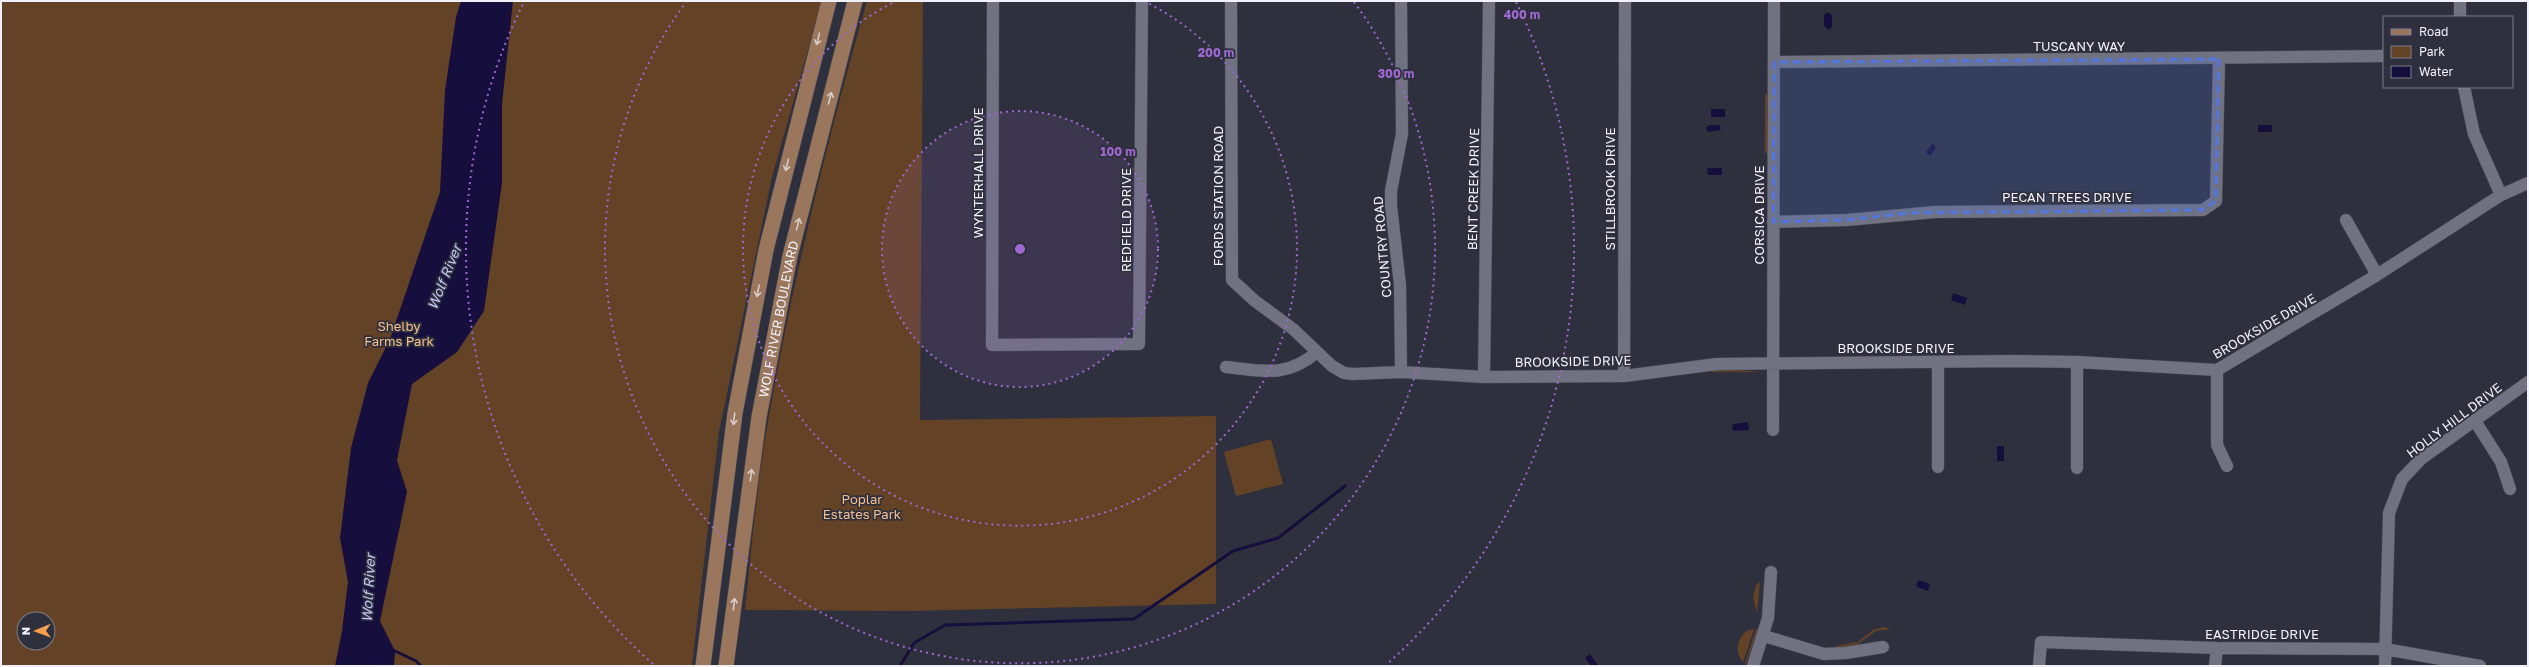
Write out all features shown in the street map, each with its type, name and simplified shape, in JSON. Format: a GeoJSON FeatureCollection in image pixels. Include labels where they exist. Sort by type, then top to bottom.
{"type":"FeatureCollection","features":[{"type":"Feature","properties":{"kind":"main road","name":"WOLF RIVER BOULEVARD"},"geometry":{"type":"LineString","coordinates":[[703,666],[735,413],[762,274],[829,1]]}},
{"type":"Feature","properties":{"kind":"main road","name":"WOLF RIVER BOULEVARD"},"geometry":{"type":"LineString","coordinates":[[726,666],[758,417],[790,256],[855,1]]}},
{"type":"Feature","properties":{"kind":"street","name":"WYNTERHALL DRIVE"},"geometry":{"type":"LineString","coordinates":[[993,1],[992,345],[1139,344]]}},
{"type":"Feature","properties":{"kind":"street","name":"REDFIELD DRIVE"},"geometry":{"type":"LineString","coordinates":[[1139,344],[1142,1]]}},
{"type":"Feature","properties":{"kind":"street","name":"FORDS STATION ROAD"},"geometry":{"type":"LineString","coordinates":[[1232,1],[1232,280],[1255,301],[1294,329],[1317,352]]}},
{"type":"Feature","properties":{"kind":"street","name":"COUNTRY ROAD"},"geometry":{"type":"LineString","coordinates":[[1401,1],[1402,134],[1392,185],[1391,206],[1400,285],[1401,372]]}},
{"type":"Feature","properties":{"kind":"street","name":"BENT CREEK DRIVE"},"geometry":{"type":"LineString","coordinates":[[1484,377],[1489,1]]}},
{"type":"Feature","properties":{"kind":"street","name":"STILLBROOK DRIVE"},"geometry":{"type":"LineString","coordinates":[[1624,376],[1625,1]]}},
{"type":"Feature","properties":{"kind":"street","name":"CORSICA DRIVE"},"geometry":{"type":"LineString","coordinates":[[1773,430],[1774,1]]}},
{"type":"Feature","properties":{"kind":"street"},"geometry":{"type":"LineString","coordinates":[[2460,1],[2460,16]]}},
{"type":"Feature","properties":{"kind":"street","name":"TUSCANY WAY"},"geometry":{"type":"LineString","coordinates":[[1774,62],[2219,59],[2383,56]]}},
{"type":"Feature","properties":{"kind":"street","name":"PECAN TREES DRIVE"},"geometry":{"type":"LineString","coordinates":[[1774,222],[1847,220],[1935,212],[2203,210],[2216,201],[2219,59]]}},
{"type":"Feature","properties":{"kind":"street"},"geometry":{"type":"LineString","coordinates":[[2464,88],[2474,134],[2501,195]]}},
{"type":"Feature","properties":{"kind":"street","name":"BROOKSIDE DRIVE"},"geometry":{"type":"LineString","coordinates":[[1317,352],[1332,366],[1344,373],[1401,372],[1484,377],[1624,376],[1707,364],[1773,363],[2077,362],[2217,370],[2377,275],[2501,195],[2528,183]]}},
{"type":"Feature","properties":{"kind":"street"},"geometry":{"type":"LineString","coordinates":[[2346,220],[2377,275]]}},
{"type":"Feature","properties":{"kind":"street"},"geometry":{"type":"LineString","coordinates":[[1226,368],[1260,371],[1288,370],[1301,365],[1317,352]]}},
{"type":"Feature","properties":{"kind":"street"},"geometry":{"type":"LineString","coordinates":[[1938,362],[1938,467]]}},
{"type":"Feature","properties":{"kind":"street"},"geometry":{"type":"LineString","coordinates":[[2077,362],[2077,468]]}},
{"type":"Feature","properties":{"kind":"street"},"geometry":{"type":"LineString","coordinates":[[2217,370],[2217,445],[2227,466]]}},
{"type":"Feature","properties":{"kind":"street","name":"HOLLY HILL DRIVE"},"geometry":{"type":"LineString","coordinates":[[2385,666],[2387,538],[2389,513],[2402,479],[2421,459],[2528,382]]}},
{"type":"Feature","properties":{"kind":"street"},"geometry":{"type":"LineString","coordinates":[[2475,421],[2501,462],[2510,489]]}},
{"type":"Feature","properties":{"kind":"street"},"geometry":{"type":"LineString","coordinates":[[1753,666],[1764,636],[1769,606],[1771,572]]}},
{"type":"Feature","properties":{"kind":"street"},"geometry":{"type":"LineString","coordinates":[[1764,636],[1824,654],[1846,653],[1883,647]]}},
{"type":"Feature","properties":{"kind":"street","name":"EASTRIDGE DRIVE"},"geometry":{"type":"LineString","coordinates":[[2039,666],[2041,642],[2217,648],[2385,649],[2480,666]]}},
{"type":"Feature","properties":{"kind":"street"},"geometry":{"type":"LineString","coordinates":[[2215,666],[2217,648]]}},
{"type":"Feature","properties":{"kind":"highlighted area"},"geometry":{"type":"Polygon","coordinates":[[[2219,59],[2216,201],[2210,207],[2203,210],[1910,213],[1847,220],[1773,222],[1774,62],[2219,59]]]}},
{"type":"Feature","properties":{"kind":"green space","name":"Shelby Farms Park"},"geometry":{"type":"Polygon","coordinates":[[[1,1],[822,1],[772,177],[719,432],[692,666],[1,666],[1,1]]]}},
{"type":"Feature","properties":{"kind":"green space","name":"Poplar Estates Park"},"geometry":{"type":"Polygon","coordinates":[[[867,1],[923,1],[920,420],[1216,416],[1216,604],[906,611],[745,610],[765,439],[797,273],[837,109],[867,1]]]}},
{"type":"Feature","properties":{"kind":"green space"},"geometry":{"type":"Polygon","coordinates":[[[1765,94],[1767,94],[1767,153],[1765,153],[1765,94]]]}},
{"type":"Feature","properties":{"kind":"green space"},"geometry":{"type":"Polygon","coordinates":[[[1732,369],[1759,372],[1711,372],[1711,370],[1732,369]]]}},
{"type":"Feature","properties":{"kind":"green space"},"geometry":{"type":"Polygon","coordinates":[[[1271,439],[1283,484],[1236,496],[1224,452],[1271,439]]]}},
{"type":"Feature","properties":{"kind":"green space"},"geometry":{"type":"Polygon","coordinates":[[[1760,582],[1757,613],[1753,598],[1756,585],[1760,582]]]}},
{"type":"Feature","properties":{"kind":"green space"},"geometry":{"type":"Polygon","coordinates":[[[1884,627],[1891,629],[1876,631],[1857,645],[1836,648],[1836,646],[1858,642],[1873,630],[1884,627]]]}},
{"type":"Feature","properties":{"kind":"green space"},"geometry":{"type":"Polygon","coordinates":[[[1754,629],[1743,662],[1738,653],[1739,641],[1744,633],[1748,630],[1754,629]]]}},
{"type":"Feature","properties":{"kind":"green space"},"geometry":{"type":"Polygon","coordinates":[[[1756,629],[1758,629],[1746,664],[1745,663],[1756,629]]]}},
{"type":"Feature","properties":{"kind":"water","name":"Wolf River"},"geometry":{"type":"Polygon","coordinates":[[[461,1],[513,1],[502,104],[502,183],[484,311],[457,352],[412,384],[397,460],[407,492],[380,621],[395,651],[394,666],[335,666],[342,631],[348,582],[340,538],[351,448],[368,383],[390,339],[440,192],[445,90],[456,17],[461,1]]]}},
{"type":"Feature","properties":{"kind":"water"},"geometry":{"type":"Polygon","coordinates":[[[1827,12],[1832,15],[1832,27],[1829,30],[1824,26],[1824,15],[1827,12]]]}},
{"type":"Feature","properties":{"kind":"water"},"geometry":{"type":"Polygon","coordinates":[[[1711,109],[1725,109],[1725,117],[1711,117],[1711,109]]]}},
{"type":"Feature","properties":{"kind":"water"},"geometry":{"type":"Polygon","coordinates":[[[1709,125],[1719,125],[1721,130],[1708,132],[1706,128],[1709,125]]]}},
{"type":"Feature","properties":{"kind":"water"},"geometry":{"type":"Polygon","coordinates":[[[2258,125],[2272,125],[2272,132],[2258,132],[2258,125]]]}},
{"type":"Feature","properties":{"kind":"water"},"geometry":{"type":"Polygon","coordinates":[[[1933,143],[1936,148],[1930,156],[1926,152],[1933,143]]]}},
{"type":"Feature","properties":{"kind":"water"},"geometry":{"type":"Polygon","coordinates":[[[1707,168],[1722,168],[1722,175],[1708,175],[1707,168]]]}},
{"type":"Feature","properties":{"kind":"water"},"geometry":{"type":"Polygon","coordinates":[[[1953,293],[1967,298],[1965,305],[1951,300],[1953,293]]]}},
{"type":"Feature","properties":{"kind":"water"},"geometry":{"type":"Polygon","coordinates":[[[1748,422],[1749,430],[1734,431],[1732,429],[1733,424],[1748,422]]]}},
{"type":"Feature","properties":{"kind":"water"},"geometry":{"type":"Polygon","coordinates":[[[1997,446],[2004,446],[2004,461],[1997,461],[1997,446]]]}},
{"type":"Feature","properties":{"kind":"water"},"geometry":{"type":"Polygon","coordinates":[[[1919,580],[1930,584],[1928,591],[1917,587],[1916,584],[1919,580]]]}},
{"type":"Feature","properties":{"kind":"water"},"geometry":{"type":"Polygon","coordinates":[[[1590,654],[1598,665],[1591,666],[1585,658],[1590,654]]]}},
{"type":"Feature","properties":{"kind":"waterway"},"geometry":{"type":"LineString","coordinates":[[900,666],[914,643],[945,625],[1134,619],[1233,551],[1278,538],[1345,486]]}},
{"type":"Feature","properties":{"kind":"waterway"},"geometry":{"type":"LineString","coordinates":[[393,650],[416,661],[421,666]]}}]}
